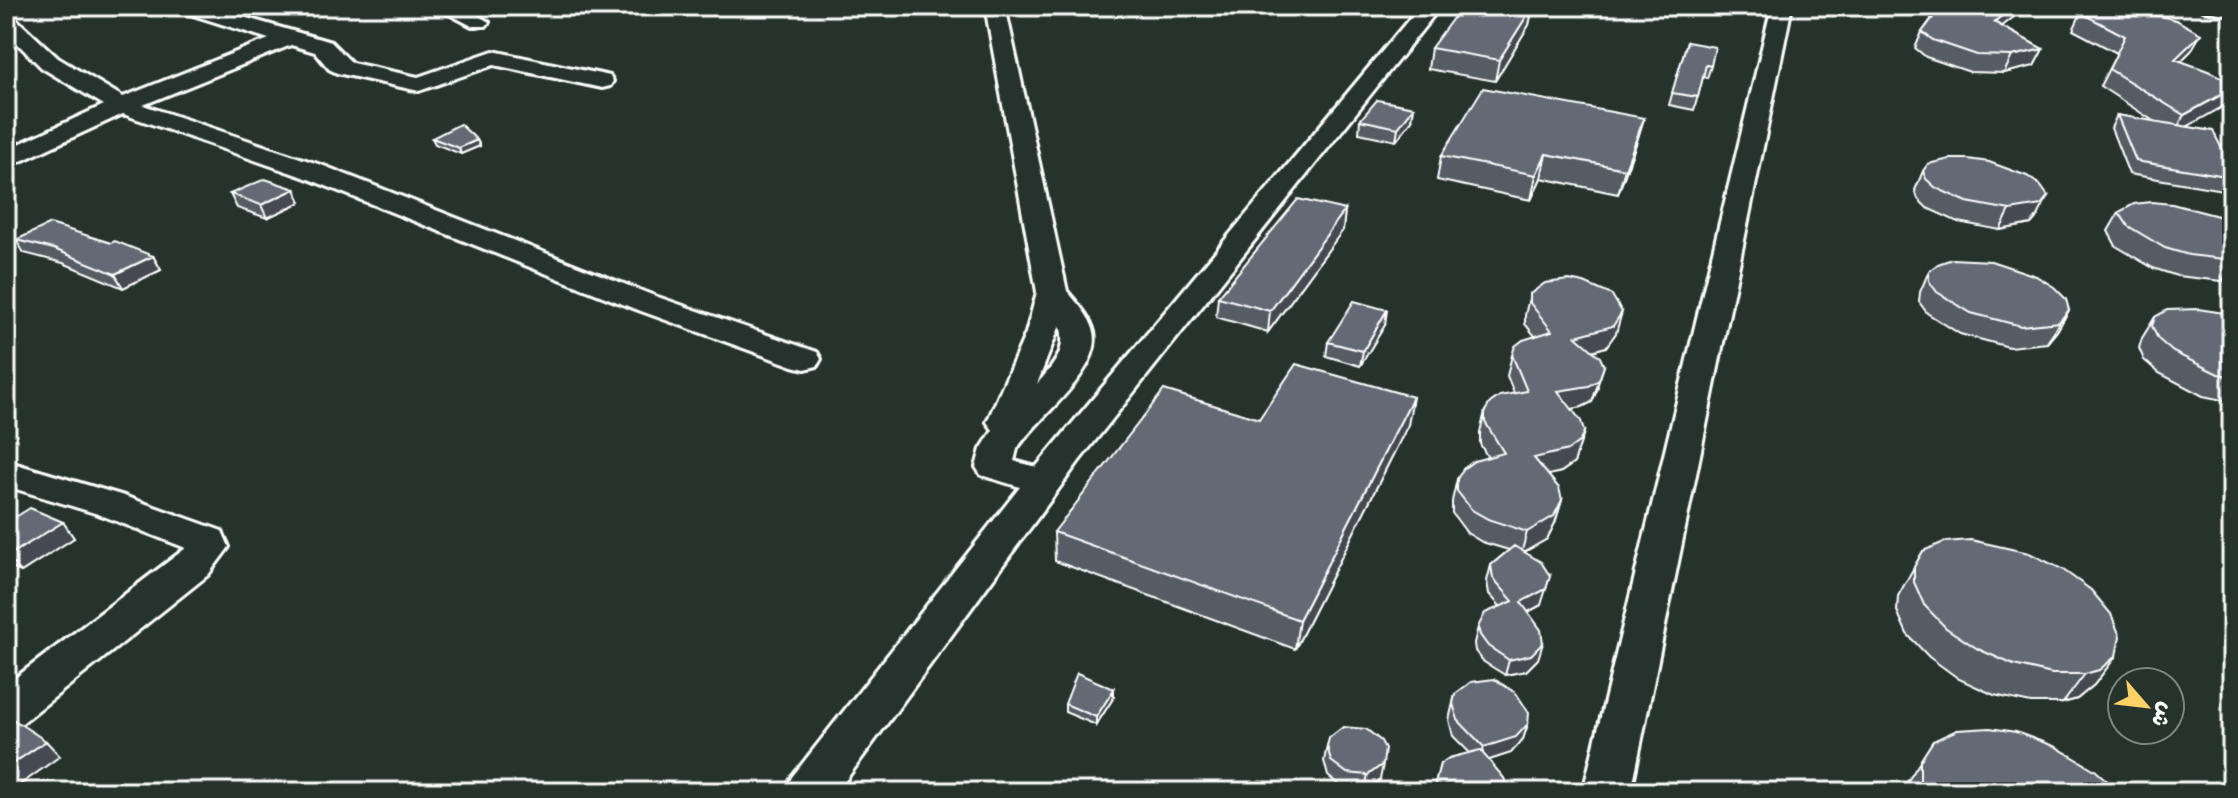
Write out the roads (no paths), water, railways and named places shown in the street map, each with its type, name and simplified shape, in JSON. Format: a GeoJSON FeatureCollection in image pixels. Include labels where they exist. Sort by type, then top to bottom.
{"type":"FeatureCollection","features":[{"type":"Feature","properties":{"kind":"street"},"geometry":{"type":"LineString","coordinates":[[6,8],[14,6]]}},
{"type":"Feature","properties":{"kind":"street"},"geometry":{"type":"LineString","coordinates":[[184,6],[323,47],[337,64],[345,68],[408,83],[419,84],[493,58],[602,81]]}},
{"type":"Feature","properties":{"kind":"street"},"geometry":{"type":"LineString","coordinates":[[444,6],[479,22]]}},
{"type":"Feature","properties":{"kind":"street"},"geometry":{"type":"LineString","coordinates":[[995,6],[1052,292],[1042,333],[1001,429],[994,467],[1044,482]]}},
{"type":"Feature","properties":{"kind":"street"},"geometry":{"type":"LineString","coordinates":[[809,792],[1044,482],[1431,6]]}},
{"type":"Feature","properties":{"kind":"street"},"geometry":{"type":"LineString","coordinates":[[1607,792],[1782,6]]}},
{"type":"Feature","properties":{"kind":"street"},"geometry":{"type":"LineString","coordinates":[[2209,6],[2232,9]]}},
{"type":"Feature","properties":{"kind":"street"},"geometry":{"type":"LineString","coordinates":[[6,20],[50,63],[122,106],[352,186],[641,301],[805,359]]}},
{"type":"Feature","properties":{"kind":"street"},"geometry":{"type":"LineString","coordinates":[[6,160],[122,106],[290,38]]}},
{"type":"Feature","properties":{"kind":"street"},"geometry":{"type":"LineString","coordinates":[[6,473],[111,505],[208,541],[209,547],[194,565],[6,710]]}}]}
